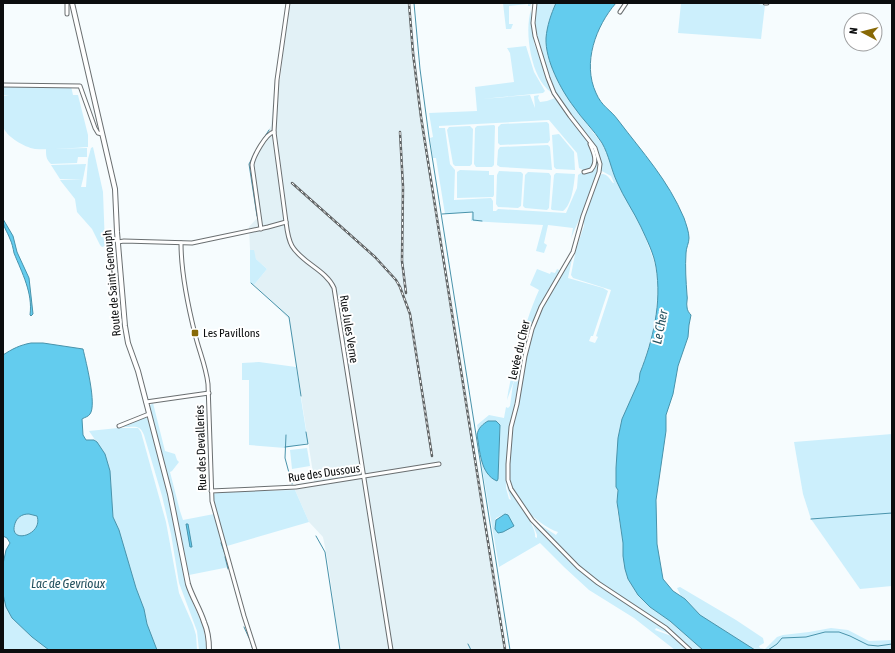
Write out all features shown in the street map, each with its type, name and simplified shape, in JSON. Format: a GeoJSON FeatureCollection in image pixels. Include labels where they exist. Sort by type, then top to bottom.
{"type":"FeatureCollection","features":[{"type":"Feature","properties":{"kind":"street"},"geometry":{"type":"LineString","coordinates":[[67,3],[67,14]]}},
{"type":"Feature","properties":{"kind":"street","name":"Route de Saint-Genouph"},"geometry":{"type":"LineString","coordinates":[[72,3],[115,189],[125,326],[128,343],[138,372],[175,517],[188,584],[208,633],[209,650]]}},
{"type":"Feature","properties":{"kind":"street","name":"Rue Jules Verne"},"geometry":{"type":"LineString","coordinates":[[288,3],[278,73],[274,132],[288,236],[292,246],[299,254],[327,278],[334,288],[391,650]]}},
{"type":"Feature","properties":{"kind":"street"},"geometry":{"type":"LineString","coordinates":[[535,3],[533,22],[534,36],[548,78],[554,93],[589,141],[597,158],[592,169],[584,172]]}},
{"type":"Feature","properties":{"kind":"street"},"geometry":{"type":"LineString","coordinates":[[620,12],[626,3]]}},
{"type":"Feature","properties":{"kind":"street"},"geometry":{"type":"LineString","coordinates":[[3,85],[80,86],[93,124],[97,132],[102,134]]}},
{"type":"Feature","properties":{"kind":"street"},"geometry":{"type":"LineString","coordinates":[[261,229],[252,165],[253,160],[268,135],[274,132]]}},
{"type":"Feature","properties":{"kind":"street","name":"Levée du Cher"},"geometry":{"type":"LineString","coordinates":[[597,158],[599,172],[575,247],[541,307],[534,322],[529,339],[511,427],[508,480],[511,489],[532,520],[578,567],[666,628],[690,650]]}},
{"type":"Feature","properties":{"kind":"street"},"geometry":{"type":"LineString","coordinates":[[118,242],[204,242],[286,222]]}},
{"type":"Feature","properties":{"kind":"street","name":"Rue des Devalleries"},"geometry":{"type":"LineString","coordinates":[[181,243],[181,256],[188,301],[195,333],[207,373],[209,393],[211,491],[213,507],[242,609],[256,650]]}},
{"type":"Feature","properties":{"kind":"street"},"geometry":{"type":"LineString","coordinates":[[146,402],[209,393]]}},
{"type":"Feature","properties":{"kind":"street"},"geometry":{"type":"LineString","coordinates":[[119,426],[149,414]]}},
{"type":"Feature","properties":{"kind":"street","name":"Rue des Dussous"},"geometry":{"type":"LineString","coordinates":[[211,491],[291,488],[439,464]]}},
{"type":"Feature","properties":{"kind":"shaded area"},"geometry":{"type":"Polygon","coordinates":[[[289,3],[410,3],[422,113],[507,650],[340,650],[328,562],[323,537],[309,522],[295,490],[315,486],[289,319],[254,285],[267,269],[256,259],[253,250],[250,250],[249,227],[257,218],[249,163],[271,126],[275,81],[280,80],[289,3]]]}},
{"type":"Feature","properties":{"kind":"shaded area"},"geometry":{"type":"Polygon","coordinates":[[[503,3],[532,3],[530,6],[528,6],[528,4],[509,6],[509,24],[513,24],[511,29],[506,29],[503,3]]]}},
{"type":"Feature","properties":{"kind":"shaded area"},"geometry":{"type":"Polygon","coordinates":[[[537,3],[556,3],[551,15],[546,39],[549,57],[554,72],[560,85],[574,107],[608,154],[617,181],[642,228],[655,264],[658,283],[655,326],[640,373],[617,488],[617,509],[623,543],[625,569],[628,579],[650,607],[670,621],[703,650],[692,650],[665,626],[584,572],[541,528],[539,524],[556,535],[558,532],[543,525],[529,513],[518,498],[511,483],[509,474],[509,454],[512,432],[528,348],[534,327],[545,302],[572,259],[568,278],[603,288],[608,291],[593,336],[591,336],[589,341],[595,343],[611,290],[573,278],[571,275],[576,249],[584,226],[584,218],[599,176],[602,174],[605,175],[614,183],[611,176],[600,170],[601,163],[596,148],[565,108],[547,72],[535,28],[537,3]]]}},
{"type":"Feature","properties":{"kind":"shaded area"},"geometry":{"type":"Polygon","coordinates":[[[681,3],[750,3],[765,5],[761,39],[678,33],[681,3]]]}},
{"type":"Feature","properties":{"kind":"shaded area"},"geometry":{"type":"Polygon","coordinates":[[[531,10],[534,43],[551,92],[544,86],[538,77],[531,54],[528,30],[531,10]]]}},
{"type":"Feature","properties":{"kind":"shaded area"},"geometry":{"type":"Polygon","coordinates":[[[526,46],[534,72],[545,91],[543,93],[482,99],[530,95],[535,108],[534,96],[539,95],[538,98],[540,102],[555,98],[571,121],[586,138],[594,161],[591,169],[585,171],[579,168],[577,153],[549,120],[439,126],[439,128],[445,128],[450,164],[455,170],[454,200],[491,198],[493,201],[493,211],[498,209],[566,213],[577,188],[578,175],[581,173],[591,172],[597,161],[597,169],[592,189],[571,239],[573,228],[548,225],[544,243],[547,245],[544,253],[536,251],[543,225],[471,221],[472,212],[445,214],[436,158],[433,158],[430,138],[433,137],[429,113],[477,111],[475,87],[514,82],[510,53],[507,48],[526,46]]]}},
{"type":"Feature","properties":{"kind":"shaded area"},"geometry":{"type":"Polygon","coordinates":[[[71,86],[73,95],[78,95],[88,135],[88,147],[35,149],[16,141],[5,131],[3,127],[3,96],[9,96],[3,95],[3,87],[71,86]]]}},
{"type":"Feature","properties":{"kind":"shaded area"},"geometry":{"type":"Polygon","coordinates":[[[547,122],[549,124],[550,140],[548,143],[500,145],[498,143],[498,127],[501,124],[547,122]]]}},
{"type":"Feature","properties":{"kind":"shaded area"},"geometry":{"type":"Polygon","coordinates":[[[494,125],[494,165],[492,167],[476,167],[474,164],[475,128],[477,126],[494,125]]]}},
{"type":"Feature","properties":{"kind":"shaded area"},"geometry":{"type":"Polygon","coordinates":[[[470,126],[473,129],[472,164],[470,166],[455,166],[453,164],[447,130],[449,127],[470,126]]]}},
{"type":"Feature","properties":{"kind":"shaded area"},"geometry":{"type":"Polygon","coordinates":[[[559,134],[574,152],[575,170],[556,169],[554,167],[552,135],[559,134]]]}},
{"type":"Feature","properties":{"kind":"shaded area"},"geometry":{"type":"Polygon","coordinates":[[[548,145],[550,147],[552,170],[500,167],[497,165],[498,150],[500,147],[548,145]]]}},
{"type":"Feature","properties":{"kind":"shaded area"},"geometry":{"type":"Polygon","coordinates":[[[93,147],[103,192],[105,246],[102,247],[92,229],[77,212],[75,199],[60,180],[83,179],[81,187],[86,187],[88,159],[91,148],[93,147]]]}},
{"type":"Feature","properties":{"kind":"shaded area"},"geometry":{"type":"Polygon","coordinates":[[[87,148],[87,157],[78,157],[77,163],[51,164],[46,156],[46,149],[87,148]]]}},
{"type":"Feature","properties":{"kind":"shaded area"},"geometry":{"type":"Polygon","coordinates":[[[86,164],[83,179],[60,179],[51,165],[86,164]]]}},
{"type":"Feature","properties":{"kind":"shaded area"},"geometry":{"type":"Polygon","coordinates":[[[460,170],[489,171],[489,175],[494,175],[493,197],[457,198],[457,172],[460,170]]]}},
{"type":"Feature","properties":{"kind":"shaded area"},"geometry":{"type":"Polygon","coordinates":[[[499,171],[521,172],[523,174],[521,206],[518,208],[498,207],[496,204],[497,175],[499,171]]]}},
{"type":"Feature","properties":{"kind":"shaded area"},"geometry":{"type":"Polygon","coordinates":[[[528,172],[549,173],[551,176],[549,208],[547,210],[525,208],[523,206],[525,175],[528,172]]]}},
{"type":"Feature","properties":{"kind":"shaded area"},"geometry":{"type":"Polygon","coordinates":[[[556,173],[575,174],[569,204],[563,211],[551,209],[554,175],[556,173]]]}},
{"type":"Feature","properties":{"kind":"shaded area"},"geometry":{"type":"Polygon","coordinates":[[[250,250],[254,250],[256,259],[267,269],[254,285],[250,282],[250,250]]]}},
{"type":"Feature","properties":{"kind":"shaded area"},"geometry":{"type":"Polygon","coordinates":[[[537,269],[550,274],[551,272],[555,273],[557,269],[561,271],[535,319],[523,361],[520,364],[507,400],[520,343],[539,290],[530,285],[537,269]]]}},
{"type":"Feature","properties":{"kind":"shaded area"},"geometry":{"type":"Polygon","coordinates":[[[259,362],[296,367],[308,443],[285,448],[249,445],[249,380],[242,380],[242,363],[259,362]]]}},
{"type":"Feature","properties":{"kind":"shaded area"},"geometry":{"type":"Polygon","coordinates":[[[521,367],[508,441],[506,488],[509,499],[511,500],[507,487],[508,483],[529,519],[535,532],[535,537],[537,538],[537,535],[532,522],[573,565],[585,575],[661,625],[670,634],[656,628],[655,630],[674,637],[688,650],[675,650],[634,618],[589,590],[540,543],[499,567],[481,461],[488,475],[498,479],[500,427],[482,425],[478,431],[477,425],[489,415],[504,418],[506,407],[508,408],[510,406],[513,384],[521,367]],[[505,514],[496,518],[495,529],[498,533],[512,527],[505,514]]]}},
{"type":"Feature","properties":{"kind":"shaded area"},"geometry":{"type":"Polygon","coordinates":[[[153,403],[165,451],[175,454],[179,462],[170,472],[183,520],[214,514],[229,567],[189,575],[178,521],[149,406],[153,403]]]}},
{"type":"Feature","properties":{"kind":"shaded area"},"geometry":{"type":"Polygon","coordinates":[[[145,416],[149,420],[172,510],[187,590],[203,626],[207,650],[199,650],[197,631],[179,583],[171,534],[162,496],[144,435],[139,428],[124,427],[124,425],[145,416]]]}},
{"type":"Feature","properties":{"kind":"shaded area"},"geometry":{"type":"Polygon","coordinates":[[[118,428],[138,428],[141,432],[166,522],[179,593],[193,625],[196,635],[197,650],[157,650],[147,624],[144,609],[136,588],[119,530],[113,517],[110,471],[105,454],[89,431],[118,428]]]}},
{"type":"Feature","properties":{"kind":"shaded area"},"geometry":{"type":"Polygon","coordinates":[[[892,434],[892,586],[860,589],[811,519],[803,494],[794,442],[892,434]]]}},
{"type":"Feature","properties":{"kind":"shaded area"},"geometry":{"type":"Polygon","coordinates":[[[307,448],[310,466],[292,469],[290,450],[307,448]]]}},
{"type":"Feature","properties":{"kind":"shaded area"},"geometry":{"type":"Polygon","coordinates":[[[295,490],[309,522],[227,546],[215,512],[213,499],[214,494],[218,492],[295,490]]]}},
{"type":"Feature","properties":{"kind":"shaded area"},"geometry":{"type":"Polygon","coordinates":[[[29,513],[37,516],[38,523],[35,529],[25,536],[16,534],[14,529],[16,521],[21,516],[29,513]]]}},
{"type":"Feature","properties":{"kind":"shaded area"},"geometry":{"type":"Polygon","coordinates":[[[680,587],[736,620],[763,638],[764,643],[759,646],[760,648],[765,649],[777,637],[783,635],[831,628],[848,630],[869,641],[892,640],[892,650],[755,650],[700,615],[681,596],[677,588],[680,587]]]}},
{"type":"Feature","properties":{"kind":"shaded area"},"geometry":{"type":"Polygon","coordinates":[[[3,594],[4,598],[27,632],[49,650],[3,650],[3,594]]]}},
{"type":"Feature","properties":{"kind":"water","name":"Le Cher"},"geometry":{"type":"Polygon","coordinates":[[[556,3],[616,3],[602,23],[593,45],[590,70],[592,81],[596,93],[603,105],[615,116],[663,179],[678,204],[688,233],[689,240],[686,249],[687,306],[691,315],[688,337],[678,366],[673,394],[666,415],[666,431],[656,500],[657,544],[663,579],[673,591],[685,599],[700,615],[755,650],[703,650],[670,621],[650,607],[638,595],[628,579],[623,556],[623,543],[617,502],[618,490],[616,487],[616,468],[618,438],[622,419],[639,381],[640,373],[649,348],[657,308],[658,281],[654,257],[648,242],[617,182],[604,148],[599,138],[569,100],[551,65],[546,47],[546,38],[552,11],[556,3]]]}},
{"type":"Feature","properties":{"kind":"water"},"geometry":{"type":"Polygon","coordinates":[[[3,219],[13,236],[17,252],[29,278],[33,314],[31,316],[28,291],[11,242],[4,227],[3,219]]]}},
{"type":"Feature","properties":{"kind":"water","name":"Lac de Gevrioux"},"geometry":{"type":"Polygon","coordinates":[[[43,343],[83,349],[92,393],[92,409],[90,414],[82,419],[83,435],[86,440],[94,440],[97,442],[105,454],[110,471],[113,517],[119,530],[136,588],[144,609],[147,624],[157,650],[49,650],[32,637],[12,618],[6,607],[3,594],[3,564],[6,550],[10,543],[7,538],[3,536],[3,355],[27,344],[43,343]],[[29,514],[20,517],[16,521],[14,529],[16,534],[20,536],[31,533],[38,523],[37,516],[29,514]]]}},
{"type":"Feature","properties":{"kind":"water"},"geometry":{"type":"Polygon","coordinates":[[[488,421],[496,421],[500,425],[497,481],[491,478],[484,467],[477,435],[481,426],[488,421]]]}},
{"type":"Feature","properties":{"kind":"water"},"geometry":{"type":"Polygon","coordinates":[[[505,514],[508,515],[514,526],[498,533],[495,529],[496,520],[505,514]]]}},
{"type":"Feature","properties":{"kind":"water"},"geometry":{"type":"Polygon","coordinates":[[[186,524],[188,524],[192,547],[190,547],[186,524]]]}},
{"type":"Feature","properties":{"kind":"waterway"},"geometry":{"type":"LineString","coordinates":[[414,3],[420,69],[429,137],[510,650]]}},
{"type":"Feature","properties":{"kind":"waterway"},"geometry":{"type":"LineString","coordinates":[[262,141],[269,130]]}},
{"type":"Feature","properties":{"kind":"waterway"},"geometry":{"type":"LineString","coordinates":[[256,151],[249,164],[257,216]]}},
{"type":"Feature","properties":{"kind":"waterway"},"geometry":{"type":"LineString","coordinates":[[442,214],[473,212],[473,220],[482,221]]}},
{"type":"Feature","properties":{"kind":"waterway"},"geometry":{"type":"LineString","coordinates":[[251,283],[289,317],[301,396]]}},
{"type":"Feature","properties":{"kind":"waterway"},"geometry":{"type":"LineString","coordinates":[[285,447],[308,444],[306,432]]}},
{"type":"Feature","properties":{"kind":"waterway"},"geometry":{"type":"LineString","coordinates":[[286,435],[285,458],[292,484]]}},
{"type":"Feature","properties":{"kind":"waterway"},"geometry":{"type":"LineString","coordinates":[[811,519],[892,513]]}},
{"type":"Feature","properties":{"kind":"waterway"},"geometry":{"type":"LineString","coordinates":[[316,536],[325,552],[340,650]]}},
{"type":"Feature","properties":{"kind":"waterway"},"geometry":{"type":"LineString","coordinates":[[221,543],[225,554]]}},
{"type":"Feature","properties":{"kind":"waterway"},"geometry":{"type":"LineString","coordinates":[[225,557],[228,569]]}},
{"type":"Feature","properties":{"kind":"waterway"},"geometry":{"type":"LineString","coordinates":[[244,627],[249,638]]}},
{"type":"Feature","properties":{"kind":"waterway"},"geometry":{"type":"LineString","coordinates":[[768,650],[777,644],[782,638],[806,637],[825,632],[839,632],[868,645],[878,646],[892,644]]}},
{"type":"Feature","properties":{"kind":"waterway"},"geometry":{"type":"LineString","coordinates":[[251,643],[253,650]]}},
{"type":"Feature","properties":{"kind":"waterway"},"geometry":{"type":"LineString","coordinates":[[468,644],[471,650]]}},
{"type":"Feature","properties":{"kind":"railway"},"geometry":{"type":"LineString","coordinates":[[409,3],[413,53],[421,117],[505,650]]}},
{"type":"Feature","properties":{"kind":"railway"},"geometry":{"type":"LineString","coordinates":[[400,132],[403,187],[402,261],[406,293]]}},
{"type":"Feature","properties":{"kind":"railway"},"geometry":{"type":"LineString","coordinates":[[292,183],[375,257],[396,280],[400,287],[410,314],[432,456]]}},
{"type":"Feature","properties":{"kind":"place","name":"Les Pavillons"},"geometry":{"type":"Point","coordinates":[195,333]}}]}
